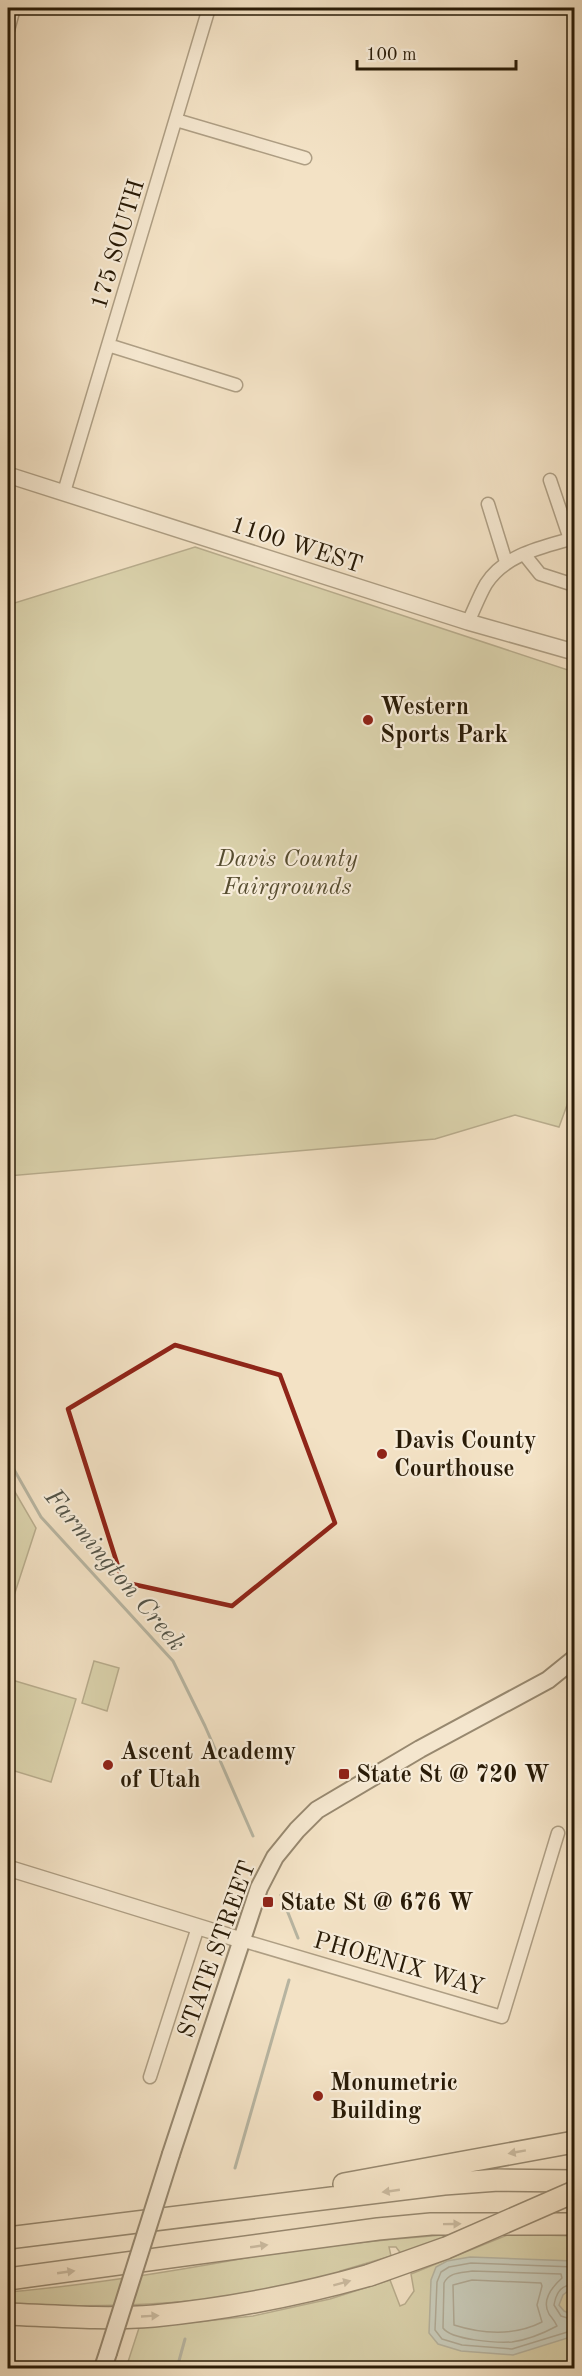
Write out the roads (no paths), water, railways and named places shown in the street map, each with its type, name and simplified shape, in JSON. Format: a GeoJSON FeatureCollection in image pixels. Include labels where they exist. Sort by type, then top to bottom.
{"type":"FeatureCollection","features":[{"type":"Feature","properties":{"kind":"highway"},"geometry":{"type":"LineString","coordinates":[[152,2221],[574,2142]]}},
{"type":"Feature","properties":{"kind":"highway"},"geometry":{"type":"LineString","coordinates":[[8,2238],[444,2184],[498,2180],[574,2181]]}},
{"type":"Feature","properties":{"kind":"highway"},"geometry":{"type":"LineString","coordinates":[[8,2314],[76,2318],[152,2316],[227,2307],[336,2284],[446,2248],[574,2192]]}},
{"type":"Feature","properties":{"kind":"highway"},"geometry":{"type":"LineString","coordinates":[[8,2279],[378,2229],[431,2224],[574,2224]]}},
{"type":"Feature","properties":{"kind":"main road","name":"STATE STREET"},"geometry":{"type":"LineString","coordinates":[[103,2368],[241,1940],[259,1888],[275,1857],[317,1810],[420,1749],[548,1680],[574,1659]]}},
{"type":"Feature","properties":{"kind":"street"},"geometry":{"type":"LineString","coordinates":[[8,30],[14,8]]}},
{"type":"Feature","properties":{"kind":"street","name":"175 SOUTH"},"geometry":{"type":"LineString","coordinates":[[64,492],[209,8]]}},
{"type":"Feature","properties":{"kind":"street"},"geometry":{"type":"LineString","coordinates":[[176,120],[305,158]]}},
{"type":"Feature","properties":{"kind":"street"},"geometry":{"type":"LineString","coordinates":[[108,345],[237,385]]}},
{"type":"Feature","properties":{"kind":"street","name":"1100 WEST"},"geometry":{"type":"LineString","coordinates":[[8,475],[468,622],[574,652]]}},
{"type":"Feature","properties":{"kind":"street"},"geometry":{"type":"LineString","coordinates":[[468,622],[487,583],[506,562],[572,538],[550,480]]}},
{"type":"Feature","properties":{"kind":"street"},"geometry":{"type":"LineString","coordinates":[[488,504],[506,562]]}},
{"type":"Feature","properties":{"kind":"street"},"geometry":{"type":"LineString","coordinates":[[524,554],[540,574],[574,585]]}},
{"type":"Feature","properties":{"kind":"street","name":"PHOENIX WAY"},"geometry":{"type":"LineString","coordinates":[[8,1868],[502,2017],[558,1833]]}},
{"type":"Feature","properties":{"kind":"street"},"geometry":{"type":"LineString","coordinates":[[150,2077],[198,1927]]}},
{"type":"Feature","properties":{"kind":"water"},"geometry":{"type":"Polygon","coordinates":[[[470,2257],[574,2261],[574,2291],[568,2291],[563,2295],[559,2305],[564,2311],[574,2315],[574,2336],[513,2355],[461,2351],[438,2344],[429,2333],[431,2280],[436,2267],[447,2261],[470,2257]]]}},
{"type":"Feature","properties":{"kind":"waterway","name":"Farmington Creek"},"geometry":{"type":"LineString","coordinates":[[8,1459],[41,1517],[173,1661],[205,1726],[253,1836]]}},
{"type":"Feature","properties":{"kind":"waterway","name":"Farmington Creek"},"geometry":{"type":"LineString","coordinates":[[281,1895],[298,1938]]}},
{"type":"Feature","properties":{"kind":"waterway","name":"Farmington Creek"},"geometry":{"type":"LineString","coordinates":[[235,2168],[289,1980]]}},
{"type":"Feature","properties":{"kind":"waterway","name":"Farmington Creek"},"geometry":{"type":"LineString","coordinates":[[177,2368],[185,2339]]}},
{"type":"Feature","properties":{"kind":"place","name":"Western Sports Park"},"geometry":{"type":"Point","coordinates":[368,720]}},
{"type":"Feature","properties":{"kind":"place","name":"Davis County Courthouse"},"geometry":{"type":"Point","coordinates":[382,1454]}},
{"type":"Feature","properties":{"kind":"place","name":"Ascent Academy of Utah"},"geometry":{"type":"Point","coordinates":[108,1765]}},
{"type":"Feature","properties":{"kind":"place","name":"State St @ 720 W"},"geometry":{"type":"Point","coordinates":[344,1774]}},
{"type":"Feature","properties":{"kind":"place","name":"State St @ 676 W"},"geometry":{"type":"Point","coordinates":[268,1902]}},
{"type":"Feature","properties":{"kind":"place","name":"Monumetric Building"},"geometry":{"type":"Point","coordinates":[318,2096]}},
{"type":"Feature","properties":{"kind":"park label","name":"Davis County Fairgrounds"},"geometry":{"type":"Point","coordinates":[287,872]}}]}
